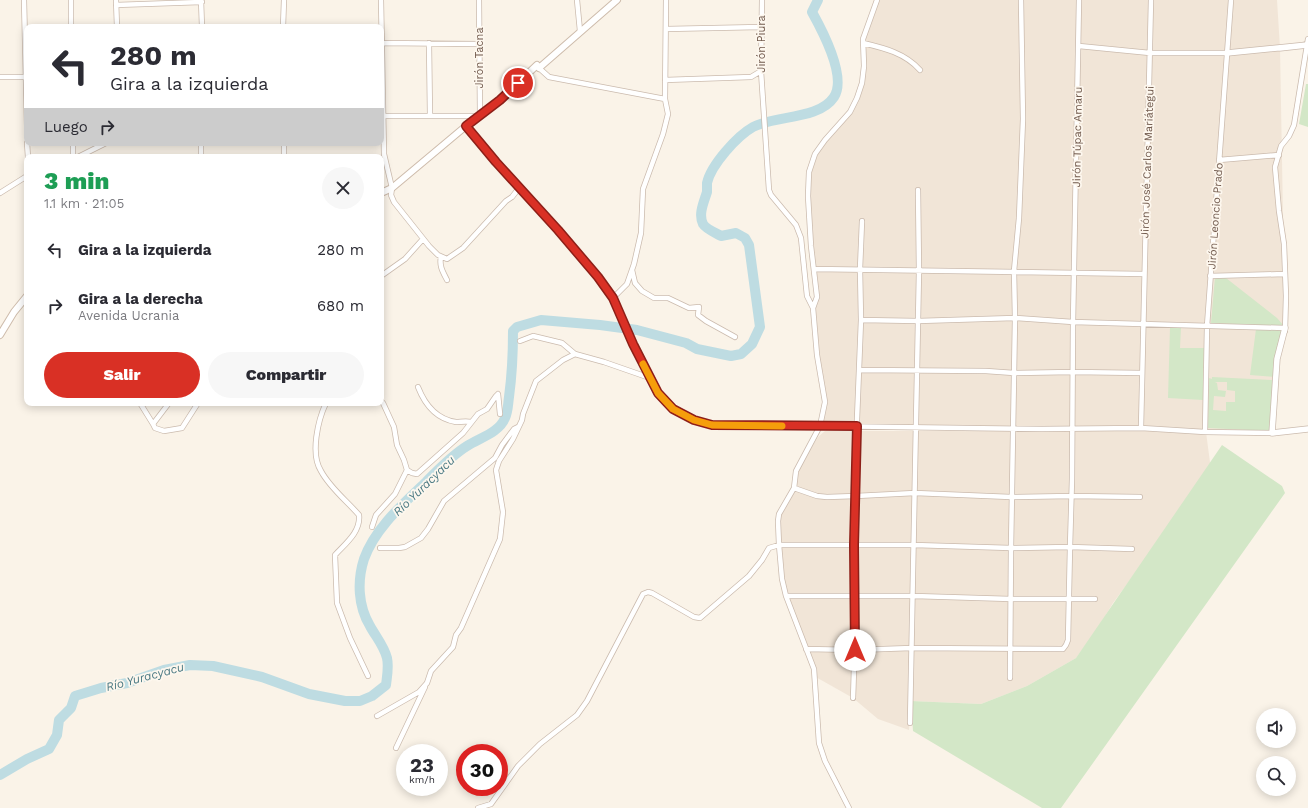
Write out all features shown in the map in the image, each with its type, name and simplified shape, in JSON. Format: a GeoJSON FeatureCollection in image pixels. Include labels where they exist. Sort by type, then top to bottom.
{"type":"FeatureCollection","features":[{"type":"Feature","properties":{"kind":"main road"},"geometry":{"type":"LineString","coordinates":[[384,191],[392,188],[466,126],[500,100],[537,65],[539,68],[617,0]]}},
{"type":"Feature","properties":{"kind":"main road"},"geometry":{"type":"LineString","coordinates":[[0,335],[14,312],[24,300]]}},
{"type":"Feature","properties":{"kind":"street"},"geometry":{"type":"LineString","coordinates":[[24,0],[25,24]]}},
{"type":"Feature","properties":{"kind":"street"},"geometry":{"type":"LineString","coordinates":[[71,0],[71,24]]}},
{"type":"Feature","properties":{"kind":"street"},"geometry":{"type":"LineString","coordinates":[[283,24],[284,0]]}},
{"type":"Feature","properties":{"kind":"street"},"geometry":{"type":"LineString","coordinates":[[381,24],[382,0]]}},
{"type":"Feature","properties":{"kind":"street","name":"Jirón Tacna"},"geometry":{"type":"LineString","coordinates":[[479,0],[480,116]]}},
{"type":"Feature","properties":{"kind":"street"},"geometry":{"type":"LineString","coordinates":[[577,0],[580,31]]}},
{"type":"Feature","properties":{"kind":"street"},"geometry":{"type":"LineString","coordinates":[[613,298],[627,284],[632,270],[641,233],[643,189],[663,134],[668,114],[665,99],[666,0]]}},
{"type":"Feature","properties":{"kind":"street","name":"Jirón Piura"},"geometry":{"type":"LineString","coordinates":[[762,0],[761,71],[769,190],[770,194],[796,225],[801,238],[807,296],[813,308]]}},
{"type":"Feature","properties":{"kind":"street"},"geometry":{"type":"LineString","coordinates":[[849,808],[825,761],[819,743],[814,669],[786,596],[782,579],[778,521],[780,514],[794,488],[796,471],[820,426],[825,402],[817,354],[813,308],[817,297],[808,196],[809,172],[815,154],[824,140],[850,112],[857,98],[862,83],[864,66],[863,39],[877,0]]}},
{"type":"Feature","properties":{"kind":"street"},"geometry":{"type":"LineString","coordinates":[[1010,678],[1010,548],[1015,318],[1014,271],[1019,218],[1022,154],[1023,47],[1021,0]]}},
{"type":"Feature","properties":{"kind":"street","name":"Jirón Túpac Amaru"},"geometry":{"type":"LineString","coordinates":[[1010,648],[1063,649],[1068,640],[1072,496],[1073,322],[1079,0]]}},
{"type":"Feature","properties":{"kind":"street","name":"Jirón José Carlos Mariátegui"},"geometry":{"type":"LineString","coordinates":[[1141,428],[1151,0]]}},
{"type":"Feature","properties":{"kind":"street","name":"Jirón Leoncio Prado"},"geometry":{"type":"LineString","coordinates":[[1205,432],[1207,326],[1210,276],[1231,0]]}},
{"type":"Feature","properties":{"kind":"street"},"geometry":{"type":"LineString","coordinates":[[117,24],[116,2],[201,1],[202,24]]}},
{"type":"Feature","properties":{"kind":"street"},"geometry":{"type":"LineString","coordinates":[[666,29],[761,27]]}},
{"type":"Feature","properties":{"kind":"street"},"geometry":{"type":"LineString","coordinates":[[384,42],[479,44]]}},
{"type":"Feature","properties":{"kind":"street"},"geometry":{"type":"LineString","coordinates":[[1079,46],[1150,53],[1227,53],[1308,42],[1294,126],[1289,136],[1281,146],[1275,167],[1278,211],[1284,244],[1285,328],[1277,359],[1272,433]]}},
{"type":"Feature","properties":{"kind":"street"},"geometry":{"type":"LineString","coordinates":[[429,43],[430,116]]}},
{"type":"Feature","properties":{"kind":"street"},"geometry":{"type":"LineString","coordinates":[[863,43],[899,54],[920,70]]}},
{"type":"Feature","properties":{"kind":"street"},"geometry":{"type":"LineString","coordinates":[[539,68],[550,77],[665,99]]}},
{"type":"Feature","properties":{"kind":"street"},"geometry":{"type":"LineString","coordinates":[[665,80],[751,77],[761,71]]}},
{"type":"Feature","properties":{"kind":"street"},"geometry":{"type":"LineString","coordinates":[[0,77],[24,77]]}},
{"type":"Feature","properties":{"kind":"street"},"geometry":{"type":"LineString","coordinates":[[384,116],[480,116]]}},
{"type":"Feature","properties":{"kind":"street"},"geometry":{"type":"LineString","coordinates":[[466,126],[598,277],[613,298],[633,344],[658,393],[673,409],[694,420],[712,425],[1013,429],[1141,428],[1205,432],[1272,433],[1308,429]]}},
{"type":"Feature","properties":{"kind":"street"},"geometry":{"type":"LineString","coordinates":[[84,154],[100,146]]}},
{"type":"Feature","properties":{"kind":"street"},"geometry":{"type":"LineString","coordinates":[[384,154],[392,188],[391,195],[394,202],[429,246],[438,255],[447,259],[463,248],[519,188]]}},
{"type":"Feature","properties":{"kind":"street"},"geometry":{"type":"LineString","coordinates":[[1219,160],[1279,155]]}},
{"type":"Feature","properties":{"kind":"street"},"geometry":{"type":"LineString","coordinates":[[0,193],[24,178]]}},
{"type":"Feature","properties":{"kind":"street"},"geometry":{"type":"LineString","coordinates":[[910,723],[914,596],[919,270],[918,190]]}},
{"type":"Feature","properties":{"kind":"street"},"geometry":{"type":"LineString","coordinates":[[853,698],[855,650],[854,545],[861,320],[860,270],[862,221]]}},
{"type":"Feature","properties":{"kind":"street"},"geometry":{"type":"LineString","coordinates":[[384,274],[405,259],[423,239]]}},
{"type":"Feature","properties":{"kind":"street"},"geometry":{"type":"LineString","coordinates":[[441,257],[441,270],[447,280]]}},
{"type":"Feature","properties":{"kind":"street"},"geometry":{"type":"LineString","coordinates":[[814,269],[1144,274]]}},
{"type":"Feature","properties":{"kind":"street"},"geometry":{"type":"LineString","coordinates":[[632,270],[635,283],[642,291],[654,298],[668,298],[689,308],[699,307],[698,316],[735,337]]}},
{"type":"Feature","properties":{"kind":"street"},"geometry":{"type":"LineString","coordinates":[[1210,276],[1285,274]]}},
{"type":"Feature","properties":{"kind":"street"},"geometry":{"type":"LineString","coordinates":[[861,320],[918,321],[1015,318],[1073,322],[1285,328]]}},
{"type":"Feature","properties":{"kind":"street"},"geometry":{"type":"LineString","coordinates":[[520,342],[533,336],[562,343],[575,354],[604,362],[650,378]]}},
{"type":"Feature","properties":{"kind":"street"},"geometry":{"type":"LineString","coordinates":[[398,744],[423,694],[431,671],[453,647],[456,635],[461,628],[500,539],[503,512],[496,470],[499,461],[513,439],[536,381],[563,360],[575,354]]}},
{"type":"Feature","properties":{"kind":"street"},"geometry":{"type":"LineString","coordinates":[[859,370],[1014,373],[1142,373]]}},
{"type":"Feature","properties":{"kind":"street"},"geometry":{"type":"LineString","coordinates":[[418,387],[422,396],[437,416],[458,422],[471,422]]}},
{"type":"Feature","properties":{"kind":"street"},"geometry":{"type":"LineString","coordinates":[[384,405],[394,427],[397,445],[407,470],[417,474],[463,434],[478,414],[488,408],[498,394],[500,414]]}},
{"type":"Feature","properties":{"kind":"street"},"geometry":{"type":"LineString","coordinates":[[142,406],[155,428],[164,431],[182,428],[196,406]]}},
{"type":"Feature","properties":{"kind":"street"},"geometry":{"type":"LineString","coordinates":[[153,424],[168,406]]}},
{"type":"Feature","properties":{"kind":"street"},"geometry":{"type":"LineString","coordinates":[[325,406],[318,424],[316,458],[320,470],[330,484],[359,515],[360,520],[360,524],[356,532],[335,555],[337,603],[350,638],[368,676]]}},
{"type":"Feature","properties":{"kind":"street"},"geometry":{"type":"LineString","coordinates":[[380,548],[405,547],[421,538],[444,501],[495,458],[502,445],[514,429],[518,427]]}},
{"type":"Feature","properties":{"kind":"street"},"geometry":{"type":"LineString","coordinates":[[372,527],[376,515],[395,494],[407,470]]}},
{"type":"Feature","properties":{"kind":"street"},"geometry":{"type":"LineString","coordinates":[[794,488],[817,496],[827,497],[915,493],[1011,497],[1140,497]]}},
{"type":"Feature","properties":{"kind":"street"},"geometry":{"type":"LineString","coordinates":[[478,808],[491,804],[518,766],[540,744],[577,716],[587,701],[643,594],[648,592],[694,617],[700,618],[749,576],[762,560],[769,548],[779,546],[854,545],[1132,549]]}},
{"type":"Feature","properties":{"kind":"street"},"geometry":{"type":"LineString","coordinates":[[786,596],[914,596],[1011,599],[1094,599]]}},
{"type":"Feature","properties":{"kind":"street"},"geometry":{"type":"LineString","coordinates":[[806,649],[855,650],[912,648],[1010,648]]}},
{"type":"Feature","properties":{"kind":"street"},"geometry":{"type":"LineString","coordinates":[[377,716],[419,692],[427,683]]}},
{"type":"Feature","properties":{"kind":"shaded area"},"geometry":{"type":"Polygon","coordinates":[[[877,0],[1277,0],[1280,48],[1285,328],[1277,359],[1272,433],[1206,432],[1211,470],[1113,603],[1096,631],[1076,658],[1027,686],[981,704],[911,701],[909,730],[878,719],[853,698],[814,676],[786,596],[779,545],[782,509],[793,494],[795,479],[801,463],[818,437],[825,431],[1160,431],[820,425],[825,402],[813,308],[817,297],[814,269],[809,172],[815,154],[850,112],[862,81],[864,35],[877,0]]]}},
{"type":"Feature","properties":{"kind":"green space"},"geometry":{"type":"Polygon","coordinates":[[[1306,84],[1308,84],[1308,127],[1299,124],[1306,84]]]}},
{"type":"Feature","properties":{"kind":"green space"},"geometry":{"type":"Polygon","coordinates":[[[1215,277],[1226,278],[1277,318],[1284,326],[1211,323],[1215,277]]]}},
{"type":"Feature","properties":{"kind":"green space"},"geometry":{"type":"Polygon","coordinates":[[[1170,327],[1181,327],[1180,348],[1204,348],[1203,400],[1168,398],[1170,327]]]}},
{"type":"Feature","properties":{"kind":"green space"},"geometry":{"type":"Polygon","coordinates":[[[1256,329],[1283,330],[1275,377],[1250,375],[1256,329]]]}},
{"type":"Feature","properties":{"kind":"green space"},"geometry":{"type":"Polygon","coordinates":[[[1212,377],[1273,380],[1270,431],[1208,428],[1209,378],[1212,379],[1212,377]],[[1215,382],[1217,383],[1218,390],[1226,391],[1225,397],[1214,396],[1213,410],[1226,411],[1226,402],[1235,402],[1235,391],[1227,390],[1227,382],[1215,382]]]}},
{"type":"Feature","properties":{"kind":"green space"},"geometry":{"type":"Polygon","coordinates":[[[1222,445],[1282,486],[1285,493],[1061,808],[1042,808],[913,731],[911,701],[981,704],[1027,686],[1076,658],[1222,445]]]}},
{"type":"Feature","properties":{"kind":"waterway","name":"Río Yuracyacu"},"geometry":{"type":"LineString","coordinates":[[0,775],[27,759],[49,749],[57,735],[59,720],[71,708],[75,696],[101,688],[127,683],[164,670],[190,665],[213,666],[262,677],[309,694],[345,701],[360,701],[372,696],[386,685],[388,668],[386,654],[366,618],[361,602],[360,576],[364,559],[382,527],[408,499],[456,454],[494,431],[502,423],[507,413],[512,364],[513,331],[517,327],[541,320],[637,330],[686,343],[697,349],[731,356],[741,354],[752,344],[760,327],[749,245],[745,238],[736,233],[721,236],[706,228],[703,224],[701,216],[702,208],[707,192],[709,176],[719,160],[732,144],[747,131],[762,123],[818,110],[834,97],[837,88],[837,78],[832,54],[812,12],[818,0]]}},
{"type":"Feature","properties":{"kind":"slow traffic"},"geometry":{"type":"LineString","coordinates":[[643,364],[658,393],[673,409],[694,420],[712,425],[782,426]]}},
{"type":"Feature","properties":{"kind":"route"},"geometry":{"type":"LineString","coordinates":[[518,83],[500,100],[466,126],[598,277],[613,298],[633,344],[658,393],[673,409],[694,420],[712,425],[857,426],[854,545],[855,650]]}}]}
